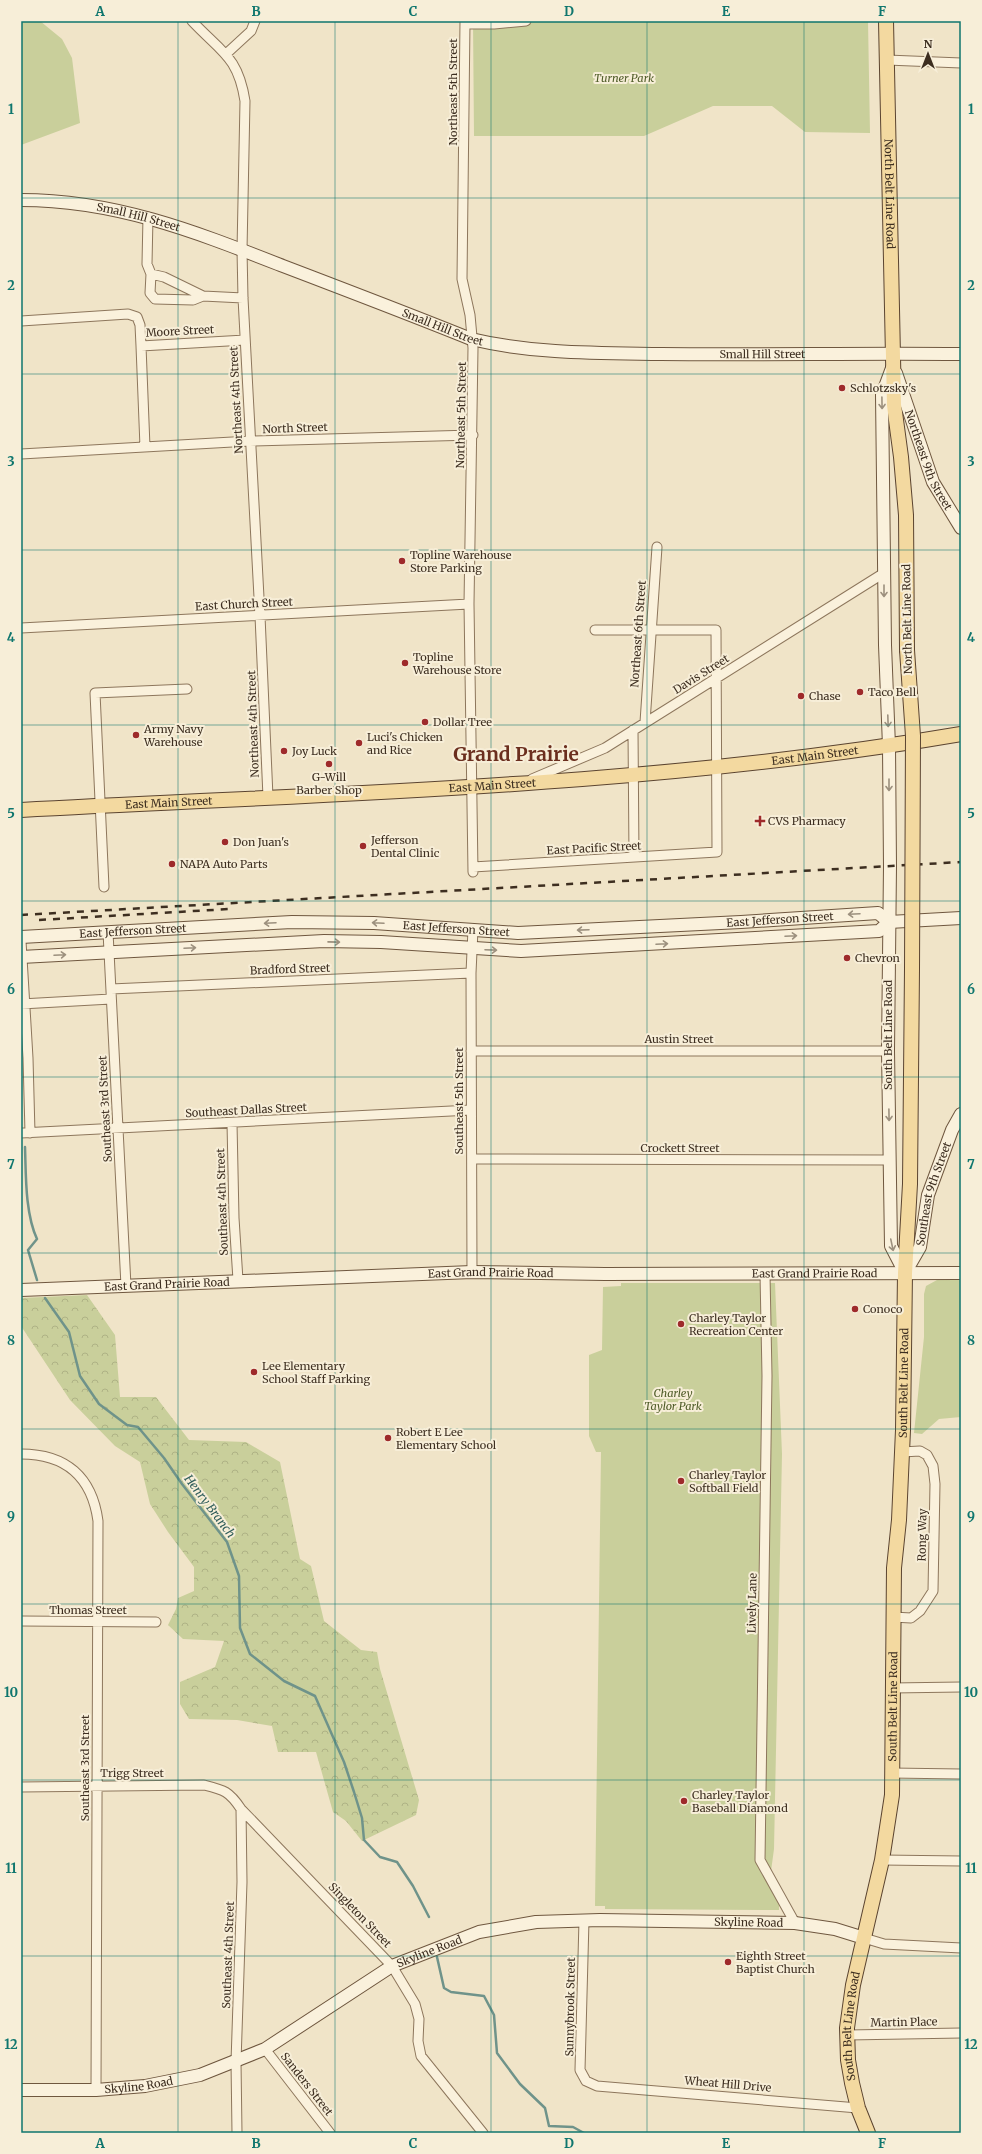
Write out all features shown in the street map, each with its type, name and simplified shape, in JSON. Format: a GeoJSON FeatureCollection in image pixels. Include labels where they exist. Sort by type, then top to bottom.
{"type":"FeatureCollection","features":[{"type":"Feature","properties":{"kind":"main road","name":"North Belt Line Road"},"geometry":{"type":"LineString","coordinates":[[886,21],[889,358],[902,457],[906,515],[907,650],[913,736],[912,969]]}},
{"type":"Feature","properties":{"kind":"main road","name":"East Main Street"},"geometry":{"type":"LineString","coordinates":[[21,810],[473,786],[633,775],[716,767],[889,746],[961,734]]}},
{"type":"Feature","properties":{"kind":"main road","name":"South Belt Line Road"},"geometry":{"type":"LineString","coordinates":[[868,2133],[858,2108],[848,2060],[848,2035],[853,1985],[882,1860],[892,1795],[894,1568],[899,1520],[906,1332],[905,1273],[910,1184],[912,969]]}},
{"type":"Feature","properties":{"kind":"street","name":"Northeast 4th Street"},"geometry":{"type":"LineString","coordinates":[[192,21],[226,54],[238,70],[242,82],[245,101],[242,250],[243,298],[268,797]]}},
{"type":"Feature","properties":{"kind":"street"},"geometry":{"type":"LineString","coordinates":[[226,54],[251,31],[255,21]]}},
{"type":"Feature","properties":{"kind":"street"},"geometry":{"type":"LineString","coordinates":[[465,22],[494,24],[526,21]]}},
{"type":"Feature","properties":{"kind":"street","name":"Northeast 5th Street"},"geometry":{"type":"LineString","coordinates":[[465,22],[462,279],[470,315],[473,348],[473,435],[469,604],[473,786]]}},
{"type":"Feature","properties":{"kind":"street"},"geometry":{"type":"LineString","coordinates":[[886,60],[961,63]]}},
{"type":"Feature","properties":{"kind":"street","name":"Small Hill Street"},"geometry":{"type":"LineString","coordinates":[[21,200],[70,202],[100,206],[148,217],[242,250],[471,339],[520,349],[578,353],[889,358],[961,354]]}},
{"type":"Feature","properties":{"kind":"street"},"geometry":{"type":"LineString","coordinates":[[148,217],[147,264],[151,274],[150,292],[156,300],[193,300],[203,296]]}},
{"type":"Feature","properties":{"kind":"street"},"geometry":{"type":"LineString","coordinates":[[151,274],[164,276],[203,296],[243,298]]}},
{"type":"Feature","properties":{"kind":"street","name":"Moore Street"},"geometry":{"type":"LineString","coordinates":[[21,321],[128,314],[137,317],[140,325],[141,346],[245,340]]}},
{"type":"Feature","properties":{"kind":"street"},"geometry":{"type":"LineString","coordinates":[[141,346],[145,447]]}},
{"type":"Feature","properties":{"kind":"street","name":"Northeast 9th Street"},"geometry":{"type":"LineString","coordinates":[[889,358],[933,482],[959,522]]}},
{"type":"Feature","properties":{"kind":"street","name":"North Belt Line Road"},"geometry":{"type":"LineString","coordinates":[[889,358],[882,395],[885,644],[889,746]]}},
{"type":"Feature","properties":{"kind":"street","name":"North Street"},"geometry":{"type":"LineString","coordinates":[[21,454],[250,441],[473,435]]}},
{"type":"Feature","properties":{"kind":"street","name":"Northeast 6th Street"},"geometry":{"type":"LineString","coordinates":[[645,722],[650,629],[657,547]]}},
{"type":"Feature","properties":{"kind":"street","name":"Davis Street"},"geometry":{"type":"LineString","coordinates":[[524,783],[605,748],[884,573]]}},
{"type":"Feature","properties":{"kind":"street","name":"East Church Street"},"geometry":{"type":"LineString","coordinates":[[21,628],[469,604]]}},
{"type":"Feature","properties":{"kind":"street"},"geometry":{"type":"LineString","coordinates":[[595,630],[716,630],[716,767]]}},
{"type":"Feature","properties":{"kind":"street"},"geometry":{"type":"LineString","coordinates":[[104,887],[95,693],[187,689]]}},
{"type":"Feature","properties":{"kind":"street"},"geometry":{"type":"LineString","coordinates":[[633,730],[634,857]]}},
{"type":"Feature","properties":{"kind":"street","name":"South Belt Line Road"},"geometry":{"type":"LineString","coordinates":[[889,746],[888,1051],[890,1246],[905,1273]]}},
{"type":"Feature","properties":{"kind":"street","name":"East Pacific Street"},"geometry":{"type":"LineString","coordinates":[[473,786],[473,869],[717,852],[716,767]]}},
{"type":"Feature","properties":{"kind":"street","name":"East Jefferson Street"},"geometry":{"type":"LineString","coordinates":[[21,937],[166,928],[309,922],[374,923],[518,932],[622,928],[878,913],[889,922]]}},
{"type":"Feature","properties":{"kind":"street","name":"East Jefferson Street"},"geometry":{"type":"LineString","coordinates":[[22,957],[306,942],[381,942],[521,951],[879,931],[889,922],[961,918]]}},
{"type":"Feature","properties":{"kind":"street"},"geometry":{"type":"LineString","coordinates":[[306,942],[309,922]]}},
{"type":"Feature","properties":{"kind":"street"},"geometry":{"type":"LineString","coordinates":[[235,925],[236,945]]}},
{"type":"Feature","properties":{"kind":"street"},"geometry":{"type":"LineString","coordinates":[[166,928],[167,949]]}},
{"type":"Feature","properties":{"kind":"street"},"geometry":{"type":"LineString","coordinates":[[622,928],[623,946]]}},
{"type":"Feature","properties":{"kind":"street","name":"Southeast 5th Street"},"geometry":{"type":"LineString","coordinates":[[472,1272],[470,973],[473,929]]}},
{"type":"Feature","properties":{"kind":"street","name":"Southeast 3rd Street"},"geometry":{"type":"LineString","coordinates":[[108,932],[126,1286]]}},
{"type":"Feature","properties":{"kind":"street"},"geometry":{"type":"LineString","coordinates":[[21,941],[26,1133]]}},
{"type":"Feature","properties":{"kind":"street","name":"Bradford Street"},"geometry":{"type":"LineString","coordinates":[[111,989],[470,973]]}},
{"type":"Feature","properties":{"kind":"street"},"geometry":{"type":"LineString","coordinates":[[23,1004],[111,999]]}},
{"type":"Feature","properties":{"kind":"street","name":"Austin Street"},"geometry":{"type":"LineString","coordinates":[[471,1051],[888,1051]]}},
{"type":"Feature","properties":{"kind":"street","name":"Southeast Dallas Street"},"geometry":{"type":"LineString","coordinates":[[26,1133],[471,1110]]}},
{"type":"Feature","properties":{"kind":"street","name":"Southeast 9th Street"},"geometry":{"type":"LineString","coordinates":[[905,1273],[920,1247],[928,1195],[952,1130],[961,1114]]}},
{"type":"Feature","properties":{"kind":"street","name":"Southeast 4th Street"},"geometry":{"type":"LineString","coordinates":[[232,1123],[234,1218],[238,1280]]}},
{"type":"Feature","properties":{"kind":"street","name":"Crockett Street"},"geometry":{"type":"LineString","coordinates":[[472,1159],[889,1160]]}},
{"type":"Feature","properties":{"kind":"street","name":"East Grand Prairie Road"},"geometry":{"type":"LineString","coordinates":[[21,1290],[238,1280],[472,1272],[765,1274],[961,1273]]}},
{"type":"Feature","properties":{"kind":"street","name":"Lively Lane"},"geometry":{"type":"LineString","coordinates":[[765,1274],[767,1376],[760,1860],[795,1923]]}},
{"type":"Feature","properties":{"kind":"street","name":"Rong Way"},"geometry":{"type":"LineString","coordinates":[[893,1617],[911,1618],[920,1611],[933,1591],[935,1484],[933,1466],[927,1455],[920,1451],[902,1452]]}},
{"type":"Feature","properties":{"kind":"street","name":"Southeast 3rd Street"},"geometry":{"type":"LineString","coordinates":[[21,1454],[38,1454],[61,1461],[76,1472],[87,1484],[96,1502],[98,1521],[96,2090]]}},
{"type":"Feature","properties":{"kind":"street","name":"Thomas Street"},"geometry":{"type":"LineString","coordinates":[[21,1621],[156,1622]]}},
{"type":"Feature","properties":{"kind":"street"},"geometry":{"type":"LineString","coordinates":[[892,1688],[961,1687]]}},
{"type":"Feature","properties":{"kind":"street"},"geometry":{"type":"LineString","coordinates":[[892,1774],[961,1774]]}},
{"type":"Feature","properties":{"kind":"street","name":"Trigg Street"},"geometry":{"type":"LineString","coordinates":[[21,1787],[204,1785],[231,1795],[241,1809]]}},
{"type":"Feature","properties":{"kind":"street","name":"Southeast 4th Street"},"geometry":{"type":"LineString","coordinates":[[236,2133],[236,2062],[241,1959],[241,1809]]}},
{"type":"Feature","properties":{"kind":"street","name":"Singleton Street"},"geometry":{"type":"LineString","coordinates":[[241,1809],[392,1966],[415,2004],[419,2019],[418,2040],[421,2056],[483,2133]]}},
{"type":"Feature","properties":{"kind":"street"},"geometry":{"type":"LineString","coordinates":[[882,1860],[961,1861]]}},
{"type":"Feature","properties":{"kind":"street","name":"Skyline Road"},"geometry":{"type":"LineString","coordinates":[[21,2090],[96,2090],[145,2086],[200,2075],[265,2050],[392,1966],[479,1932],[536,1922],[584,1920],[795,1923],[835,1929],[864,1938]]}},
{"type":"Feature","properties":{"kind":"street","name":"Sunnybrook Street"},"geometry":{"type":"LineString","coordinates":[[584,1920],[580,2070],[583,2077],[596,2086]]}},
{"type":"Feature","properties":{"kind":"street"},"geometry":{"type":"LineString","coordinates":[[864,1938],[884,1944],[961,1948]]}},
{"type":"Feature","properties":{"kind":"street","name":"Martin Place"},"geometry":{"type":"LineString","coordinates":[[848,2035],[961,2033]]}},
{"type":"Feature","properties":{"kind":"street","name":"Sanders Street"},"geometry":{"type":"LineString","coordinates":[[265,2050],[330,2133]]}},
{"type":"Feature","properties":{"kind":"street","name":"Wheat Hill Drive"},"geometry":{"type":"LineString","coordinates":[[596,2086],[858,2108]]}},
{"type":"Feature","properties":{"kind":"green space"},"geometry":{"type":"Polygon","coordinates":[[[21,21],[40,21],[62,39],[72,58],[80,123],[21,145],[21,21]]]}},
{"type":"Feature","properties":{"kind":"green space","name":"Turner Park"},"geometry":{"type":"Polygon","coordinates":[[[473,21],[868,21],[870,133],[805,132],[772,106],[713,106],[644,136],[474,136],[473,21]]]}},
{"type":"Feature","properties":{"kind":"green space"},"geometry":{"type":"Polygon","coordinates":[[[937,1280],[961,1280],[961,1417],[939,1419],[922,1434],[914,1433],[924,1337],[924,1294],[926,1286],[937,1280]]]}},
{"type":"Feature","properties":{"kind":"green space","name":"Charley Taylor Park"},"geometry":{"type":"Polygon","coordinates":[[[621,1283],[775,1283],[782,1454],[774,1849],[769,1886],[779,1899],[779,1910],[605,1909],[605,1906],[595,1906],[601,1452],[596,1452],[589,1436],[589,1355],[602,1350],[603,1287],[621,1286],[621,1283]]]}},
{"type":"Feature","properties":{"kind":"green space"},"geometry":{"type":"Polygon","coordinates":[[[87,1295],[115,1335],[120,1397],[156,1397],[189,1440],[246,1442],[280,1462],[300,1559],[311,1566],[324,1621],[361,1650],[377,1652],[380,1669],[419,1800],[416,1815],[362,1841],[346,1821],[333,1812],[316,1752],[278,1752],[272,1726],[237,1720],[189,1719],[180,1704],[180,1682],[215,1667],[224,1641],[183,1639],[168,1625],[176,1609],[178,1598],[194,1591],[194,1567],[168,1532],[150,1504],[140,1462],[115,1446],[70,1400],[21,1326],[21,1298],[87,1295]]]}},
{"type":"Feature","properties":{"kind":"waterway","name":"Henry Branch"},"geometry":{"type":"LineString","coordinates":[[25,1147],[28,1206],[30,1218],[37,1239],[28,1250],[37,1280]]}},
{"type":"Feature","properties":{"kind":"waterway","name":"Henry Branch"},"geometry":{"type":"LineString","coordinates":[[45,1298],[69,1332],[80,1376],[99,1404],[127,1425],[138,1427],[164,1458],[227,1542],[239,1576],[240,1628],[250,1654],[284,1681],[315,1696],[344,1762],[362,1818],[364,1840],[380,1857],[397,1862],[413,1886],[429,1917]]}},
{"type":"Feature","properties":{"kind":"waterway","name":"Henry Branch"},"geometry":{"type":"LineString","coordinates":[[437,1957],[444,1988],[451,1992],[484,1996],[494,2015],[497,2053],[520,2084],[545,2108],[549,2126],[573,2127],[584,2133]]}},
{"type":"Feature","properties":{"kind":"railway"},"geometry":{"type":"LineString","coordinates":[[21,915],[961,862]]}},
{"type":"Feature","properties":{"kind":"railway"},"geometry":{"type":"LineString","coordinates":[[39,920],[229,909]]}},
{"type":"Feature","properties":{"kind":"place","name":"Schlotzsky's"},"geometry":{"type":"Point","coordinates":[842,388]}},
{"type":"Feature","properties":{"kind":"place","name":"Topline Warehouse Store Parking"},"geometry":{"type":"Point","coordinates":[402,561]}},
{"type":"Feature","properties":{"kind":"place","name":"Topline Warehouse Store"},"geometry":{"type":"Point","coordinates":[405,663]}},
{"type":"Feature","properties":{"kind":"place","name":"Taco Bell"},"geometry":{"type":"Point","coordinates":[860,692]}},
{"type":"Feature","properties":{"kind":"place","name":"Chase"},"geometry":{"type":"Point","coordinates":[801,696]}},
{"type":"Feature","properties":{"kind":"place","name":"Dollar Tree"},"geometry":{"type":"Point","coordinates":[425,722]}},
{"type":"Feature","properties":{"kind":"place","name":"Army Navy Warehouse"},"geometry":{"type":"Point","coordinates":[136,735]}},
{"type":"Feature","properties":{"kind":"place","name":"Luci's Chicken and Rice"},"geometry":{"type":"Point","coordinates":[359,743]}},
{"type":"Feature","properties":{"kind":"place","name":"Joy Luck"},"geometry":{"type":"Point","coordinates":[284,751]}},
{"type":"Feature","properties":{"kind":"place","name":"G-Will Barber Shop"},"geometry":{"type":"Point","coordinates":[329,764]}},
{"type":"Feature","properties":{"kind":"place","name":"CVS Pharmacy"},"geometry":{"type":"Point","coordinates":[760,821]}},
{"type":"Feature","properties":{"kind":"place","name":"Don Juan's"},"geometry":{"type":"Point","coordinates":[225,842]}},
{"type":"Feature","properties":{"kind":"place","name":"Jefferson Dental Clinic"},"geometry":{"type":"Point","coordinates":[363,846]}},
{"type":"Feature","properties":{"kind":"place","name":"NAPA Auto Parts"},"geometry":{"type":"Point","coordinates":[172,864]}},
{"type":"Feature","properties":{"kind":"place","name":"Chevron"},"geometry":{"type":"Point","coordinates":[847,958]}},
{"type":"Feature","properties":{"kind":"place","name":"Conoco"},"geometry":{"type":"Point","coordinates":[855,1309]}},
{"type":"Feature","properties":{"kind":"place","name":"Charley Taylor Recreation Center"},"geometry":{"type":"Point","coordinates":[681,1324]}},
{"type":"Feature","properties":{"kind":"place","name":"Lee Elementary School Staff Parking"},"geometry":{"type":"Point","coordinates":[254,1372]}},
{"type":"Feature","properties":{"kind":"place","name":"Robert E Lee Elementary School"},"geometry":{"type":"Point","coordinates":[388,1438]}},
{"type":"Feature","properties":{"kind":"place","name":"Charley Taylor Softball Field"},"geometry":{"type":"Point","coordinates":[681,1481]}},
{"type":"Feature","properties":{"kind":"place","name":"Charley Taylor Baseball Diamond"},"geometry":{"type":"Point","coordinates":[684,1801]}},
{"type":"Feature","properties":{"kind":"place","name":"Eighth Street Baptist Church"},"geometry":{"type":"Point","coordinates":[728,1962]}},
{"type":"Feature","properties":{"kind":"district","name":"Grand Prairie"},"geometry":{"type":"Point","coordinates":[516,754]}}]}
